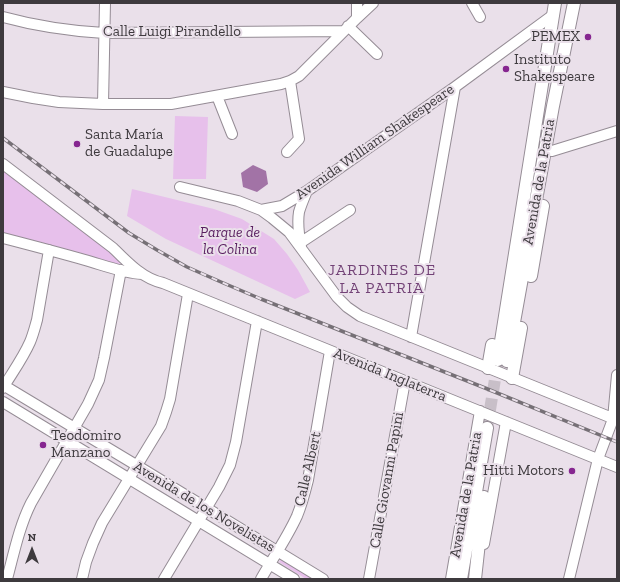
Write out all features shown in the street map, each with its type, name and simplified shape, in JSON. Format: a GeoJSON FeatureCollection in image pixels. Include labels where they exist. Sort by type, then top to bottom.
{"type":"FeatureCollection","features":[{"type":"Feature","properties":{"kind":"main road","name":"Avenida de la Patria"},"geometry":{"type":"LineString","coordinates":[[555,3],[540,95],[502,360],[575,3]]}},
{"type":"Feature","properties":{"kind":"main road"},"geometry":{"type":"LineString","coordinates":[[488,368],[526,144],[540,95]]}},
{"type":"Feature","properties":{"kind":"main road"},"geometry":{"type":"LineString","coordinates":[[512,378],[539,232],[552,151],[555,97]]}},
{"type":"Feature","properties":{"kind":"main road","name":"Avenida de la Patria"},"geometry":{"type":"LineString","coordinates":[[462,579],[491,428]]}},
{"type":"Feature","properties":{"kind":"main road","name":"Avenida de la Patria"},"geometry":{"type":"LineString","coordinates":[[468,579],[483,473]]}},
{"type":"Feature","properties":{"kind":"main road"},"geometry":{"type":"LineString","coordinates":[[456,579],[470,502],[483,473]]}},
{"type":"Feature","properties":{"kind":"main road"},"geometry":{"type":"LineString","coordinates":[[474,579],[483,473]]}},
{"type":"Feature","properties":{"kind":"street"},"geometry":{"type":"LineString","coordinates":[[103,104],[105,3]]}},
{"type":"Feature","properties":{"kind":"street"},"geometry":{"type":"LineString","coordinates":[[357,3],[357,18]]}},
{"type":"Feature","properties":{"kind":"street"},"geometry":{"type":"LineString","coordinates":[[3,92],[58,102],[103,104],[171,104],[281,84],[299,76],[373,3]]}},
{"type":"Feature","properties":{"kind":"street"},"geometry":{"type":"LineString","coordinates":[[472,3],[480,17]]}},
{"type":"Feature","properties":{"kind":"street","name":"Avenida William Shakespeare"},"geometry":{"type":"LineString","coordinates":[[261,210],[282,206],[307,191],[455,87],[553,15]]}},
{"type":"Feature","properties":{"kind":"street","name":"Calle Luigi Pirandello"},"geometry":{"type":"LineString","coordinates":[[3,17],[72,31],[104,33],[346,29]]}},
{"type":"Feature","properties":{"kind":"street"},"geometry":{"type":"LineString","coordinates":[[346,29],[376,54]]}},
{"type":"Feature","properties":{"kind":"street"},"geometry":{"type":"LineString","coordinates":[[287,152],[299,139],[290,81]]}},
{"type":"Feature","properties":{"kind":"street"},"geometry":{"type":"LineString","coordinates":[[412,338],[455,87]]}},
{"type":"Feature","properties":{"kind":"street"},"geometry":{"type":"LineString","coordinates":[[217,96],[232,134]]}},
{"type":"Feature","properties":{"kind":"street"},"geometry":{"type":"LineString","coordinates":[[552,151],[617,131]]}},
{"type":"Feature","properties":{"kind":"street","name":"Avenida Inglaterra"},"geometry":{"type":"LineString","coordinates":[[3,164],[113,248],[127,263],[154,282],[163,283]]}},
{"type":"Feature","properties":{"kind":"street"},"geometry":{"type":"LineString","coordinates":[[180,187],[238,201],[261,210],[289,232],[337,296],[347,307],[360,316],[615,420]]}},
{"type":"Feature","properties":{"kind":"street"},"geometry":{"type":"LineString","coordinates":[[300,246],[298,219],[301,205],[307,191]]}},
{"type":"Feature","properties":{"kind":"street"},"geometry":{"type":"LineString","coordinates":[[293,199],[299,198],[301,200],[301,205]]}},
{"type":"Feature","properties":{"kind":"street"},"geometry":{"type":"LineString","coordinates":[[300,246],[350,210]]}},
{"type":"Feature","properties":{"kind":"street"},"geometry":{"type":"LineString","coordinates":[[3,238],[120,270],[143,274]]}},
{"type":"Feature","properties":{"kind":"street","name":"Avenida Inglaterra"},"geometry":{"type":"LineString","coordinates":[[113,248],[122,252],[163,283],[188,294],[617,466]]}},
{"type":"Feature","properties":{"kind":"street"},"geometry":{"type":"LineString","coordinates":[[3,387],[26,350],[34,331],[49,250]]}},
{"type":"Feature","properties":{"kind":"street"},"geometry":{"type":"LineString","coordinates":[[7,579],[21,525],[30,503],[67,441],[91,398],[99,380],[120,270]]}},
{"type":"Feature","properties":{"kind":"street"},"geometry":{"type":"LineString","coordinates":[[82,579],[92,543],[102,523],[161,426],[170,399],[188,294]]}},
{"type":"Feature","properties":{"kind":"street"},"geometry":{"type":"LineString","coordinates":[[164,579],[219,487],[230,465],[236,442],[257,321]]}},
{"type":"Feature","properties":{"kind":"street","name":"Calle Albert"},"geometry":{"type":"LineString","coordinates":[[261,579],[289,531],[304,496],[330,351]]}},
{"type":"Feature","properties":{"kind":"street"},"geometry":{"type":"LineString","coordinates":[[569,579],[598,459],[615,420],[617,375]]}},
{"type":"Feature","properties":{"kind":"street","name":"Calle Giovanni Papini"},"geometry":{"type":"LineString","coordinates":[[369,579],[405,381]]}},
{"type":"Feature","properties":{"kind":"street","name":"Avenida de los Novelistas"},"geometry":{"type":"LineString","coordinates":[[3,387],[136,465],[323,579]]}},
{"type":"Feature","properties":{"kind":"street","name":"Avenida de los Novelistas"},"geometry":{"type":"LineString","coordinates":[[3,402],[294,579]]}},
{"type":"Feature","properties":{"kind":"street","name":"Avenida de la Patria"},"geometry":{"type":"LineString","coordinates":[[451,579],[480,411]]}},
{"type":"Feature","properties":{"kind":"street","name":"Avenida de la Patria"},"geometry":{"type":"LineString","coordinates":[[478,579],[506,422]]}},
{"type":"Feature","properties":{"kind":"street"},"geometry":{"type":"LineString","coordinates":[[604,445],[609,456],[617,466]]}},
{"type":"Feature","properties":{"kind":"green space"},"geometry":{"type":"Polygon","coordinates":[[[175,116],[208,117],[206,179],[173,179],[175,116]]]}},
{"type":"Feature","properties":{"kind":"green space"},"geometry":{"type":"Polygon","coordinates":[[[3,170],[121,260],[121,263],[117,265],[3,233],[3,170]]]}},
{"type":"Feature","properties":{"kind":"green space","name":"Parque de la Colina"},"geometry":{"type":"Polygon","coordinates":[[[132,189],[214,209],[242,219],[274,239],[298,270],[310,292],[295,299],[166,239],[127,216],[132,189]]]}},
{"type":"Feature","properties":{"kind":"green space"},"geometry":{"type":"Polygon","coordinates":[[[283,557],[318,579],[306,579],[279,562],[283,557]]]}},
{"type":"Feature","properties":{"kind":"shaded area"},"geometry":{"type":"Polygon","coordinates":[[[253,165],[266,171],[268,184],[257,192],[243,187],[241,173],[253,165]]]}},
{"type":"Feature","properties":{"kind":"tunnel"},"geometry":{"type":"LineString","coordinates":[[487,428],[498,361]]}},
{"type":"Feature","properties":{"kind":"railway"},"geometry":{"type":"LineString","coordinates":[[3,138],[129,233],[187,267],[261,299],[617,442]]}},
{"type":"Feature","properties":{"kind":"place","name":"PEMEX"},"geometry":{"type":"Point","coordinates":[588,37]}},
{"type":"Feature","properties":{"kind":"place","name":"Instituto Shakespeare"},"geometry":{"type":"Point","coordinates":[506,69]}},
{"type":"Feature","properties":{"kind":"place","name":"Santa María de Guadalupe"},"geometry":{"type":"Point","coordinates":[77,144]}},
{"type":"Feature","properties":{"kind":"place","name":"Teodomiro Manzano"},"geometry":{"type":"Point","coordinates":[43,445]}},
{"type":"Feature","properties":{"kind":"place","name":"Hitti Motors"},"geometry":{"type":"Point","coordinates":[572,471]}},
{"type":"Feature","properties":{"kind":"district","name":"JARDINES DE LA PATRIA"},"geometry":{"type":"Point","coordinates":[382,279]}}]}
